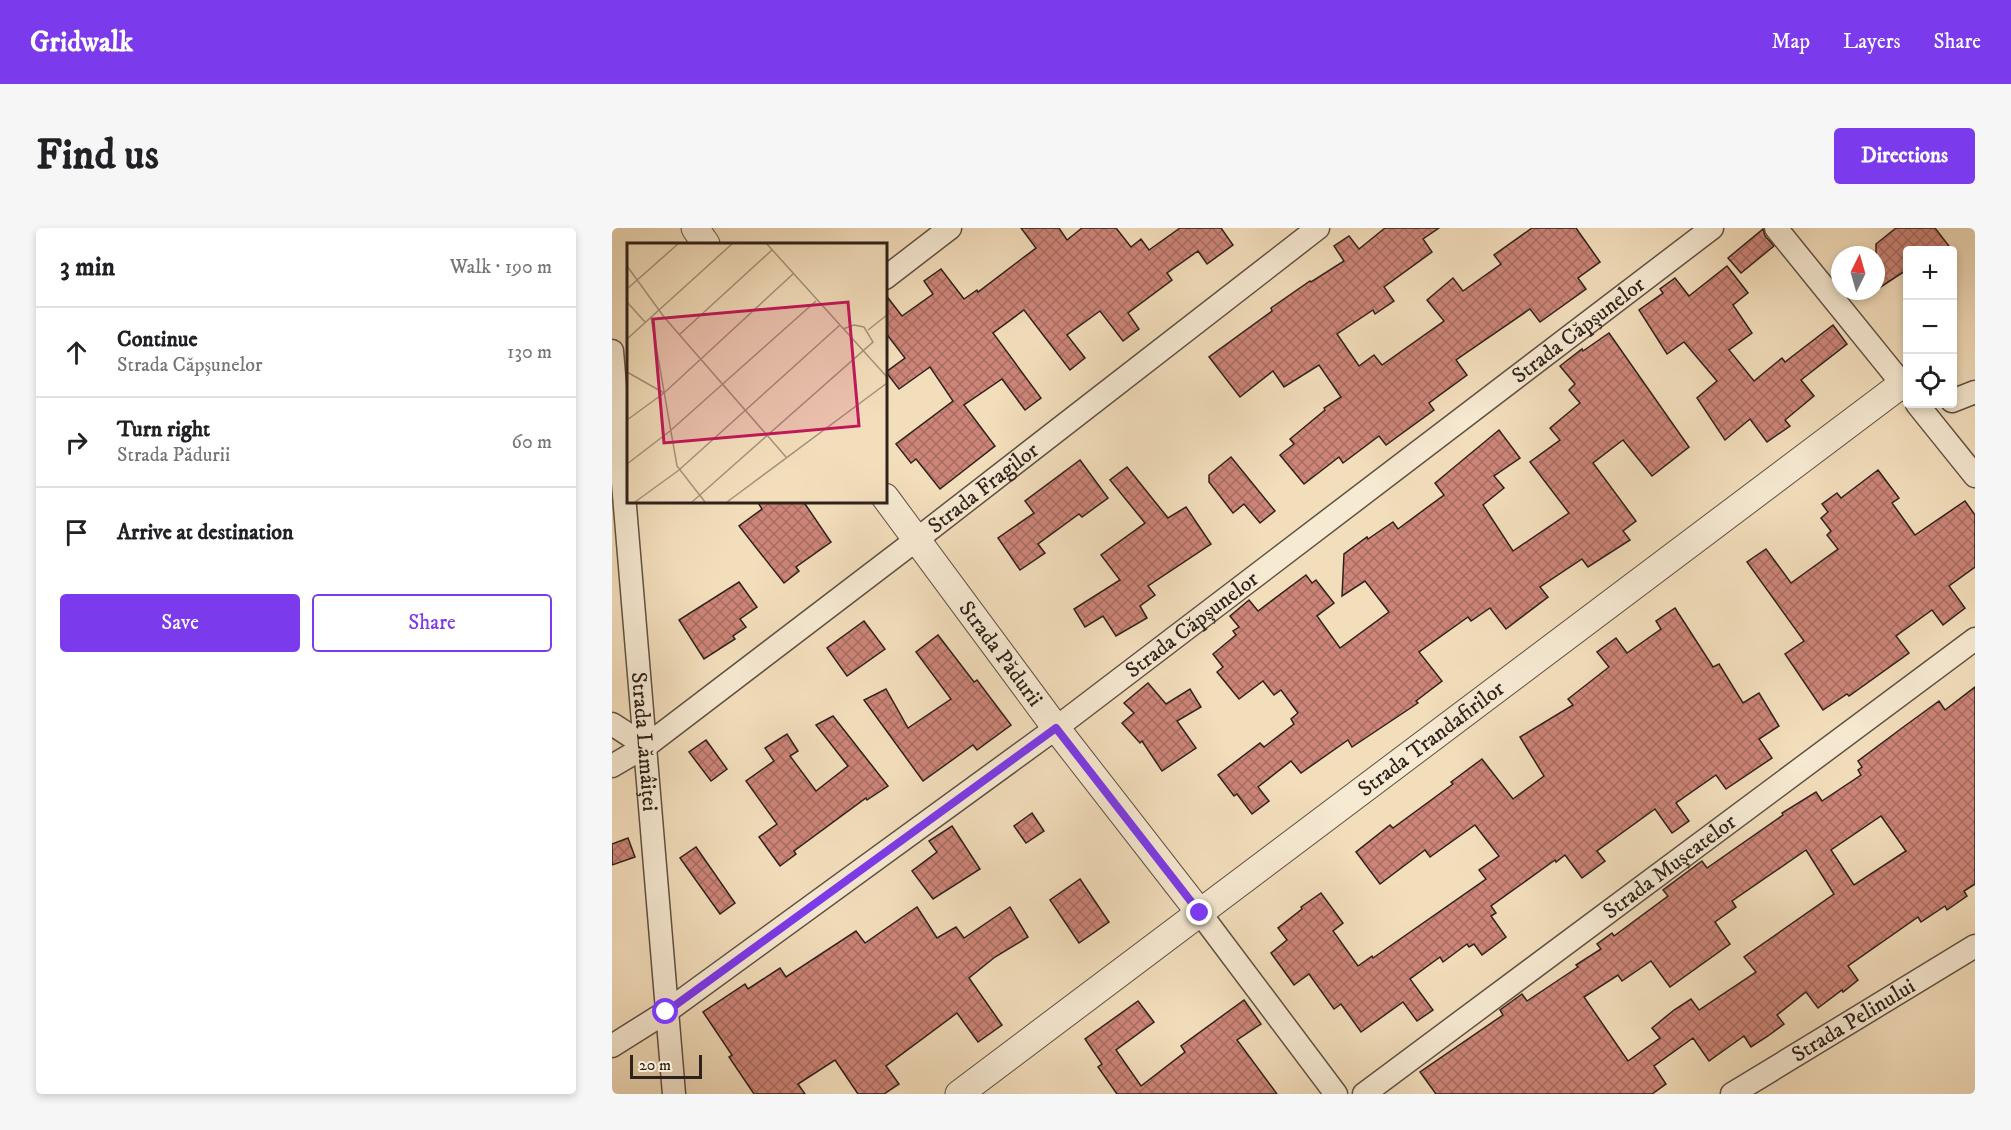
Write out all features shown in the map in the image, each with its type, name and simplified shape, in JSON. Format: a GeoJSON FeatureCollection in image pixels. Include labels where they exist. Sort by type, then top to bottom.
{"type":"FeatureCollection","features":[{"type":"Feature","properties":{"kind":"street"},"geometry":{"type":"LineString","coordinates":[[695,228],[705,243]]}},
{"type":"Feature","properties":{"kind":"street"},"geometry":{"type":"LineString","coordinates":[[886,277],[951,228]]}},
{"type":"Feature","properties":{"kind":"street","name":"Strada Fragilor"},"geometry":{"type":"LineString","coordinates":[[612,766],[646,746],[1318,228]]}},
{"type":"Feature","properties":{"kind":"street","name":"Strada Căpșunelor"},"geometry":{"type":"LineString","coordinates":[[612,1046],[666,1012],[1056,728],[1712,228]]}},
{"type":"Feature","properties":{"kind":"street"},"geometry":{"type":"LineString","coordinates":[[1776,228],[1903,386]]}},
{"type":"Feature","properties":{"kind":"street","name":"Strada Lămâiței"},"geometry":{"type":"LineString","coordinates":[[612,351],[674,1094]]}},
{"type":"Feature","properties":{"kind":"street"},"geometry":{"type":"LineString","coordinates":[[1957,399],[1975,392]]}},
{"type":"Feature","properties":{"kind":"street","name":"Strada Trandafirilor"},"geometry":{"type":"LineString","coordinates":[[959,1094],[1200,913],[1903,405]]}},
{"type":"Feature","properties":{"kind":"street"},"geometry":{"type":"LineString","coordinates":[[1921,408],[1975,476]]}},
{"type":"Feature","properties":{"kind":"street","name":"Strada Pădurii"},"geometry":{"type":"LineString","coordinates":[[886,498],[1056,728],[1200,913],[1336,1094]]}},
{"type":"Feature","properties":{"kind":"street","name":"Strada Mușcatelor"},"geometry":{"type":"LineString","coordinates":[[1364,1094],[1975,639]]}},
{"type":"Feature","properties":{"kind":"street"},"geometry":{"type":"LineString","coordinates":[[612,724],[646,746]]}},
{"type":"Feature","properties":{"kind":"street","name":"Strada Pelinului"},"geometry":{"type":"LineString","coordinates":[[1732,1094],[1975,946]]}},
{"type":"Feature","properties":{"kind":"building"},"geometry":{"type":"Polygon","coordinates":[[[1021,228],[1059,228],[1067,240],[1082,228],[1116,228],[1131,247],[1141,239],[1149,250],[1180,228],[1221,228],[1233,245],[1207,264],[1198,251],[1167,273],[1172,280],[1128,313],[1139,329],[1123,341],[1100,311],[1067,335],[1085,358],[1070,370],[1024,310],[993,333],[1041,398],[1025,410],[1002,379],[964,405],[995,446],[940,489],[916,459],[911,463],[896,444],[953,401],[930,367],[899,389],[886,372],[905,358],[886,333],[886,295],[902,316],[933,294],[924,281],[941,269],[964,299],[977,290],[978,292],[1036,248],[1021,228]]]}},
{"type":"Feature","properties":{"kind":"building"},"geometry":{"type":"Polygon","coordinates":[[[1385,228],[1439,228],[1423,239],[1432,252],[1384,287],[1394,301],[1375,314],[1373,310],[1337,334],[1359,366],[1374,355],[1382,365],[1444,321],[1427,300],[1453,278],[1463,291],[1501,264],[1494,255],[1532,228],[1576,228],[1600,262],[1578,278],[1586,289],[1540,322],[1530,309],[1456,360],[1467,375],[1429,403],[1434,410],[1386,445],[1379,436],[1343,463],[1339,457],[1304,484],[1280,455],[1294,444],[1290,439],[1325,410],[1324,408],[1341,397],[1319,365],[1284,387],[1273,371],[1240,397],[1209,357],[1272,311],[1271,308],[1344,261],[1334,246],[1349,236],[1359,249],[1385,228]]]}},
{"type":"Feature","properties":{"kind":"building"},"geometry":{"type":"Polygon","coordinates":[[[1896,228],[1935,228],[1949,246],[1903,246],[1903,272],[1885,284],[1885,246],[1876,246],[1896,228]]]}},
{"type":"Feature","properties":{"kind":"building"},"geometry":{"type":"Polygon","coordinates":[[[1763,229],[1765,236],[1774,246],[1741,273],[1728,258],[1763,229]]]}},
{"type":"Feature","properties":{"kind":"building"},"geometry":{"type":"Polygon","coordinates":[[[1727,266],[1748,293],[1733,305],[1752,333],[1729,350],[1754,381],[1782,358],[1785,362],[1833,325],[1847,344],[1801,380],[1814,396],[1785,420],[1790,426],[1767,442],[1750,419],[1725,440],[1697,398],[1717,381],[1684,342],[1667,354],[1639,310],[1663,293],[1660,289],[1675,278],[1689,296],[1727,266]]]}},
{"type":"Feature","properties":{"kind":"building"},"geometry":{"type":"Polygon","coordinates":[[[1609,333],[1689,447],[1652,476],[1623,440],[1593,463],[1636,521],[1623,531],[1630,540],[1588,567],[1582,559],[1540,587],[1548,597],[1506,629],[1490,608],[1471,621],[1468,617],[1419,652],[1442,681],[1416,701],[1418,703],[1352,747],[1348,740],[1301,773],[1291,761],[1258,787],[1269,801],[1252,814],[1237,794],[1234,796],[1218,775],[1260,743],[1264,747],[1294,724],[1291,719],[1298,713],[1281,690],[1274,695],[1263,681],[1239,699],[1217,672],[1223,667],[1213,654],[1236,635],[1233,631],[1239,627],[1230,616],[1249,600],[1258,611],[1306,575],[1312,583],[1316,580],[1334,603],[1317,616],[1340,648],[1389,612],[1365,581],[1342,596],[1344,554],[1393,522],[1398,529],[1444,495],[1435,483],[1499,430],[1520,458],[1494,476],[1504,488],[1483,505],[1513,551],[1569,513],[1530,462],[1560,440],[1550,428],[1580,403],[1569,390],[1575,384],[1560,366],[1582,349],[1583,351],[1609,333]]]}},
{"type":"Feature","properties":{"kind":"building"},"geometry":{"type":"Polygon","coordinates":[[[1231,457],[1275,511],[1260,523],[1244,504],[1233,513],[1209,482],[1209,475],[1231,457]]]}},
{"type":"Feature","properties":{"kind":"building"},"geometry":{"type":"Polygon","coordinates":[[[1080,460],[1108,498],[1082,517],[1079,514],[1038,544],[1045,553],[1020,570],[998,538],[1034,513],[1025,501],[1080,460]]]}},
{"type":"Feature","properties":{"kind":"building"},"geometry":{"type":"Polygon","coordinates":[[[1127,467],[1168,518],[1186,507],[1211,544],[1148,586],[1155,595],[1140,606],[1147,618],[1116,636],[1103,616],[1085,627],[1074,609],[1120,580],[1101,555],[1145,523],[1110,480],[1127,467]]]}},
{"type":"Feature","properties":{"kind":"building"},"geometry":{"type":"Polygon","coordinates":[[[1878,470],[1899,498],[1892,503],[1915,535],[1965,501],[1975,515],[1975,567],[1949,586],[1965,608],[1943,625],[1932,610],[1896,636],[1909,653],[1849,696],[1847,694],[1823,710],[1785,654],[1804,641],[1747,562],[1766,549],[1791,583],[1838,549],[1827,535],[1831,531],[1821,518],[1828,512],[1822,504],[1837,493],[1841,498],[1878,470]]]}},
{"type":"Feature","properties":{"kind":"building"},"geometry":{"type":"Polygon","coordinates":[[[758,502],[804,502],[831,542],[796,567],[799,571],[784,583],[739,526],[762,509],[758,502]]]}},
{"type":"Feature","properties":{"kind":"building"},"geometry":{"type":"Polygon","coordinates":[[[739,582],[757,607],[740,619],[746,627],[733,636],[735,639],[704,659],[679,620],[739,582]]]}},
{"type":"Feature","properties":{"kind":"building"},"geometry":{"type":"Polygon","coordinates":[[[1675,608],[1713,667],[1719,664],[1743,703],[1759,693],[1779,726],[1759,739],[1772,758],[1726,789],[1716,775],[1676,803],[1689,821],[1672,833],[1655,809],[1597,851],[1605,861],[1582,878],[1565,855],[1491,906],[1496,913],[1491,916],[1506,937],[1482,955],[1474,944],[1469,947],[1467,944],[1443,962],[1440,957],[1410,979],[1433,1010],[1417,1021],[1403,1002],[1361,1032],[1341,1004],[1334,1009],[1309,974],[1294,985],[1271,953],[1287,940],[1278,928],[1321,893],[1343,923],[1333,931],[1358,966],[1372,956],[1373,958],[1486,879],[1479,870],[1499,856],[1475,825],[1430,857],[1425,850],[1380,884],[1356,852],[1390,825],[1393,828],[1453,784],[1451,782],[1482,759],[1513,799],[1544,776],[1520,737],[1573,705],[1568,699],[1609,667],[1597,652],[1616,638],[1627,653],[1661,629],[1656,621],[1675,608]]]}},
{"type":"Feature","properties":{"kind":"building"},"geometry":{"type":"Polygon","coordinates":[[[864,621],[885,649],[847,676],[827,648],[864,621]]]}},
{"type":"Feature","properties":{"kind":"building"},"geometry":{"type":"Polygon","coordinates":[[[938,635],[974,682],[977,680],[1011,725],[977,750],[973,745],[923,781],[864,700],[886,689],[908,728],[951,699],[916,652],[938,635]]]}},
{"type":"Feature","properties":{"kind":"building"},"geometry":{"type":"Polygon","coordinates":[[[1148,683],[1166,704],[1190,689],[1201,707],[1177,721],[1196,748],[1162,771],[1142,741],[1140,743],[1122,723],[1134,713],[1124,703],[1148,683]]]}},
{"type":"Feature","properties":{"kind":"building"},"geometry":{"type":"Polygon","coordinates":[[[1975,687],[1975,884],[1964,891],[1967,896],[1947,910],[1945,906],[1921,922],[1918,917],[1848,966],[1858,980],[1843,992],[1842,990],[1818,1008],[1806,992],[1777,1015],[1784,1024],[1768,1036],[1751,1047],[1744,1036],[1709,1061],[1693,1038],[1654,1066],[1666,1084],[1652,1094],[1436,1094],[1420,1072],[1503,1015],[1500,1010],[1522,994],[1527,1001],[1578,967],[1576,965],[1601,949],[1597,944],[1612,933],[1614,936],[1668,896],[1663,890],[1702,861],[1707,868],[1783,815],[1782,813],[1816,792],[1822,801],[1861,775],[1858,770],[1862,767],[1858,761],[1902,728],[1939,701],[1945,710],[1975,687]],[[1881,816],[1831,850],[1854,885],[1906,851],[1881,816]],[[1806,850],[1732,901],[1736,907],[1715,922],[1730,944],[1670,987],[1651,961],[1622,981],[1618,975],[1584,997],[1628,1061],[1660,1038],[1652,1028],[1674,1010],[1691,999],[1699,1010],[1756,972],[1744,957],[1834,894],[1806,850]]]}},
{"type":"Feature","properties":{"kind":"building"},"geometry":{"type":"Polygon","coordinates":[[[833,716],[888,786],[867,800],[866,798],[794,851],[796,854],[780,866],[759,837],[777,824],[746,781],[774,761],[765,748],[787,734],[798,751],[790,756],[816,791],[848,766],[816,725],[833,716]]]}},
{"type":"Feature","properties":{"kind":"building"},"geometry":{"type":"Polygon","coordinates":[[[706,740],[727,769],[711,781],[689,752],[706,740]]]}},
{"type":"Feature","properties":{"kind":"building"},"geometry":{"type":"Polygon","coordinates":[[[1032,813],[1044,831],[1026,843],[1014,826],[1032,813]]]}},
{"type":"Feature","properties":{"kind":"building"},"geometry":{"type":"Polygon","coordinates":[[[952,826],[980,869],[933,899],[912,871],[937,852],[929,841],[952,826]]]}},
{"type":"Feature","properties":{"kind":"building"},"geometry":{"type":"Polygon","coordinates":[[[628,838],[635,857],[612,865],[612,844],[628,838]]]}},
{"type":"Feature","properties":{"kind":"building"},"geometry":{"type":"Polygon","coordinates":[[[696,847],[735,903],[720,914],[680,858],[696,847]]]}},
{"type":"Feature","properties":{"kind":"building"},"geometry":{"type":"Polygon","coordinates":[[[1080,879],[1109,922],[1079,943],[1050,900],[1080,879]]]}},
{"type":"Feature","properties":{"kind":"building"},"geometry":{"type":"Polygon","coordinates":[[[917,907],[937,938],[956,927],[964,938],[1010,907],[1028,937],[995,957],[969,978],[1002,1025],[978,1042],[957,1013],[886,1066],[899,1084],[884,1094],[858,1094],[835,1060],[798,1084],[805,1094],[754,1094],[729,1057],[732,1055],[703,1012],[745,984],[748,989],[780,968],[786,977],[856,931],[865,943],[917,907]]]}},
{"type":"Feature","properties":{"kind":"building"},"geometry":{"type":"Polygon","coordinates":[[[1244,1000],[1261,1024],[1237,1040],[1277,1094],[1117,1094],[1098,1067],[1102,1064],[1085,1039],[1138,1001],[1154,1022],[1116,1050],[1141,1086],[1185,1052],[1181,1046],[1244,1000]]]}},
{"type":"Feature","properties":{"kind":"route"},"geometry":{"type":"LineString","coordinates":[[666,1012],[1056,728],[1200,913]]}}]}
